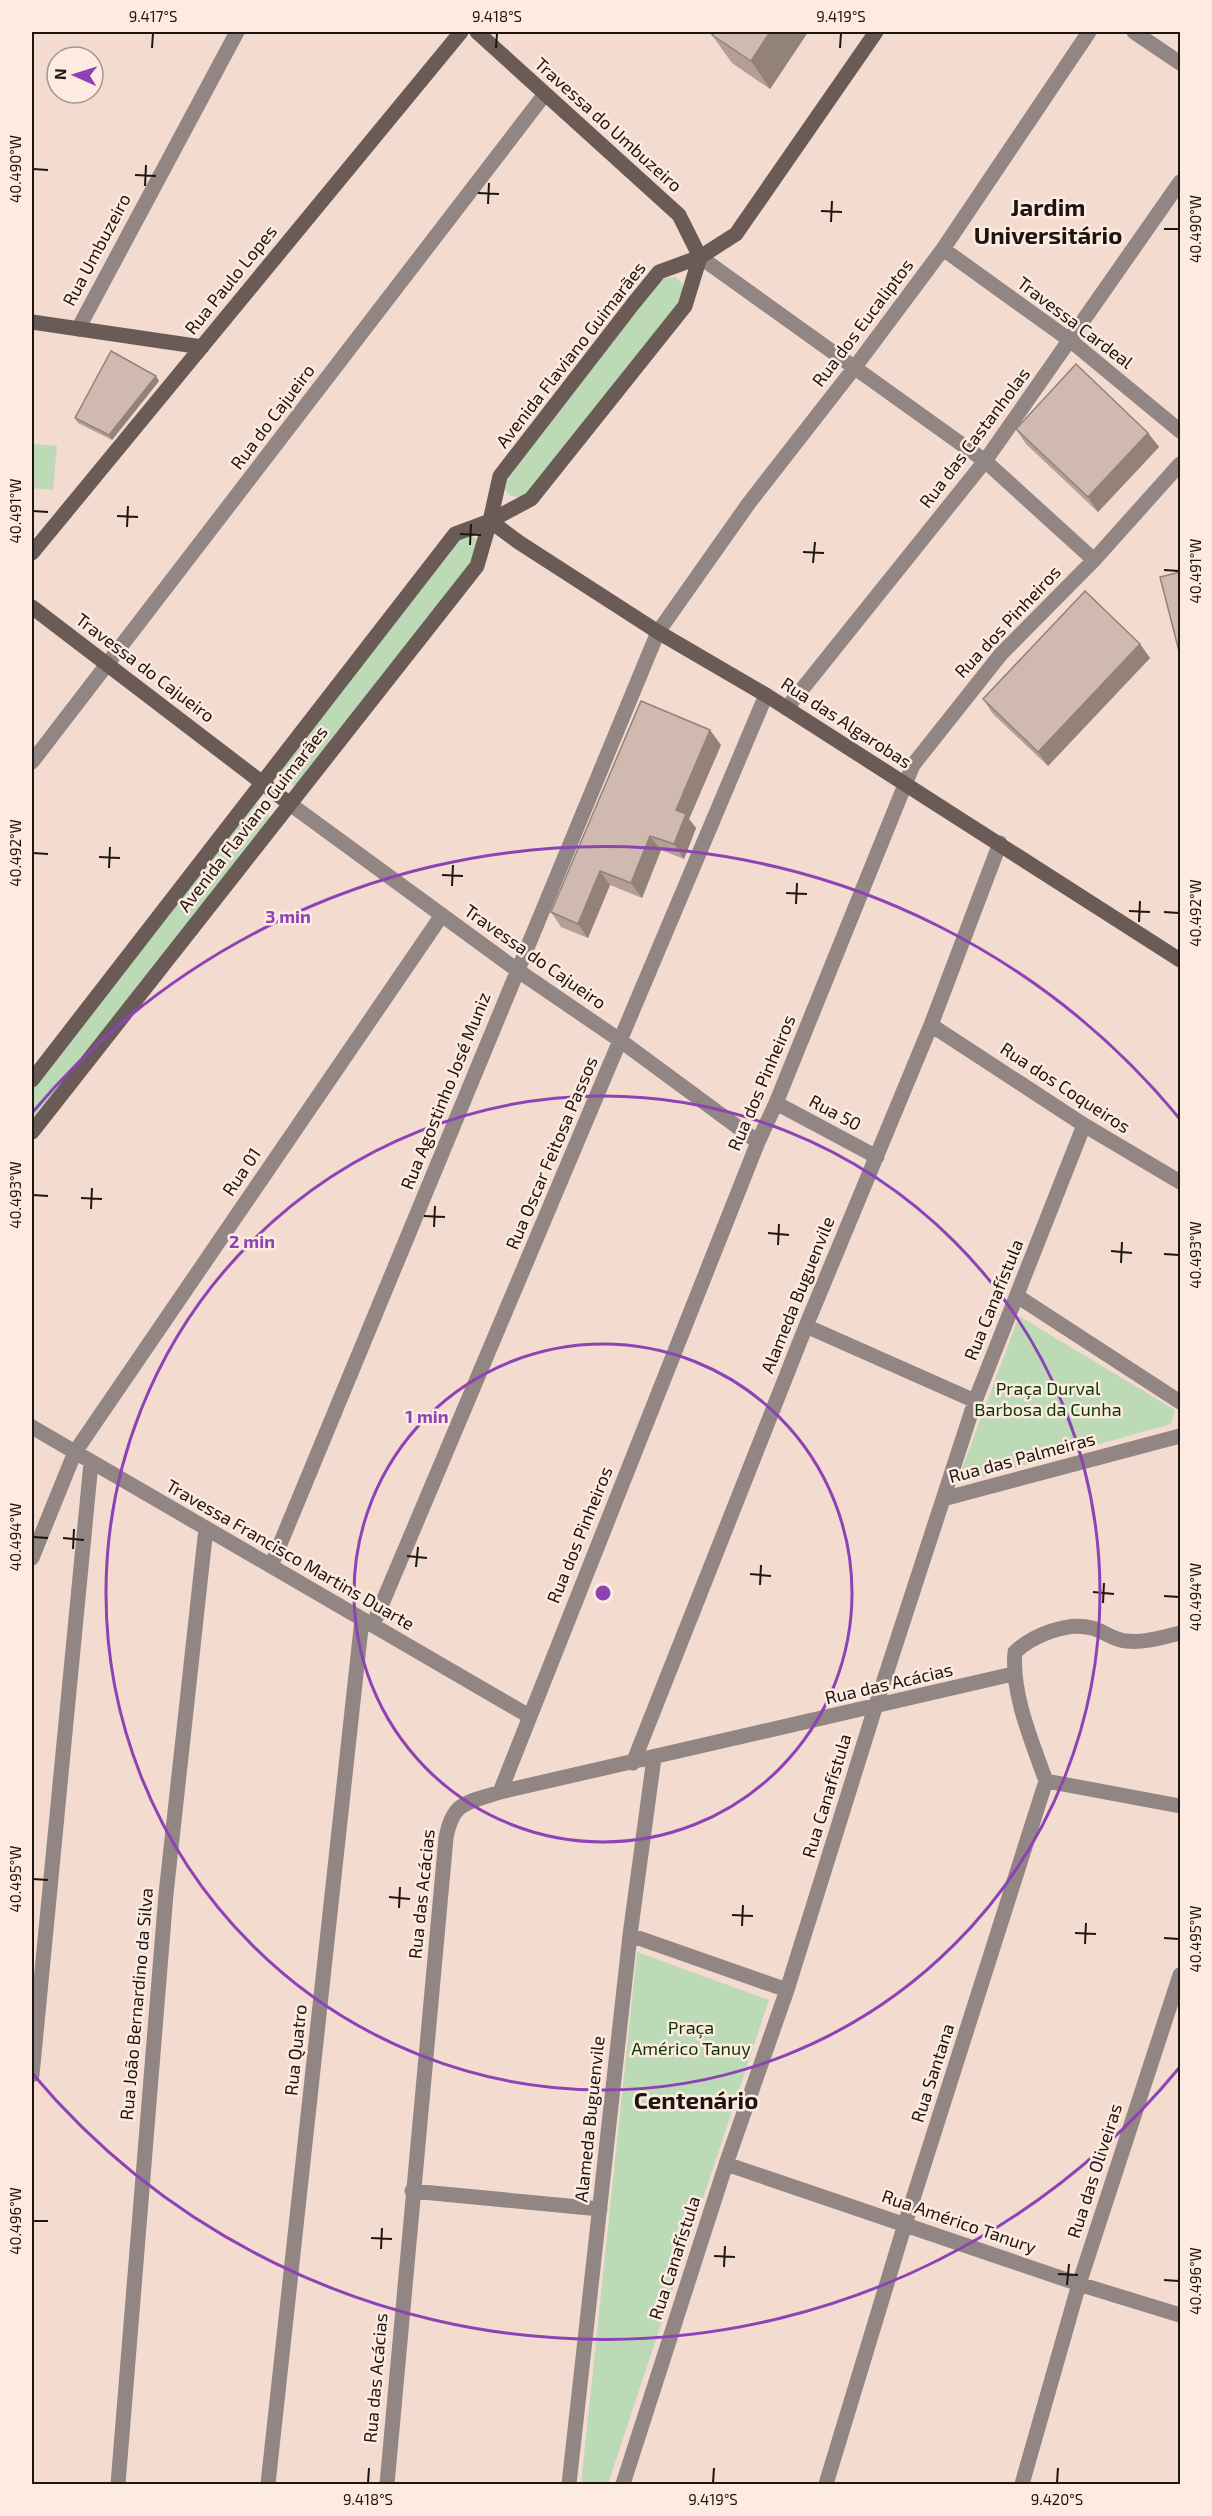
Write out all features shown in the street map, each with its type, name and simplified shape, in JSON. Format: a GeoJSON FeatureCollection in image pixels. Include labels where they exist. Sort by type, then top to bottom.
{"type":"FeatureCollection","features":[{"type":"Feature","properties":{"kind":"main road","name":"Rua Paulo Lopes"},"geometry":{"type":"LineString","coordinates":[[32,553],[461,32]]}},
{"type":"Feature","properties":{"kind":"main road","name":"Travessa do Umbuzeiro"},"geometry":{"type":"LineString","coordinates":[[477,32],[679,215],[700,257]]}},
{"type":"Feature","properties":{"kind":"main road"},"geometry":{"type":"LineString","coordinates":[[700,257],[736,234],[876,32]]}},
{"type":"Feature","properties":{"kind":"main road","name":"Avenida Flaviano Guimarães"},"geometry":{"type":"LineString","coordinates":[[32,1132],[477,566],[500,476],[659,272],[700,257]]}},
{"type":"Feature","properties":{"kind":"main road","name":"Avenida Flaviano Guimarães"},"geometry":{"type":"LineString","coordinates":[[32,1080],[455,534],[490,521],[531,499],[583,435],[685,306],[700,257]]}},
{"type":"Feature","properties":{"kind":"main road"},"geometry":{"type":"LineString","coordinates":[[32,322],[201,347]]}},
{"type":"Feature","properties":{"kind":"main road","name":"Rua das Algarobas"},"geometry":{"type":"LineString","coordinates":[[490,521],[520,543],[658,632],[787,708],[1180,960]]}},
{"type":"Feature","properties":{"kind":"main road","name":"Travessa do Cajueiro"},"geometry":{"type":"LineString","coordinates":[[32,607],[290,804]]}},
{"type":"Feature","properties":{"kind":"street","name":"Rua Umbuzeiro"},"geometry":{"type":"LineString","coordinates":[[78,329],[237,32]]}},
{"type":"Feature","properties":{"kind":"street","name":"Rua dos Eucaliptos"},"geometry":{"type":"LineString","coordinates":[[658,632],[749,503],[943,249],[1089,32]]}},
{"type":"Feature","properties":{"kind":"street"},"geometry":{"type":"LineString","coordinates":[[1134,32],[1180,63]]}},
{"type":"Feature","properties":{"kind":"street","name":"Rua do Cajueiro"},"geometry":{"type":"LineString","coordinates":[[32,762],[545,94]]}},
{"type":"Feature","properties":{"kind":"street","name":"Rua das Castanholas"},"geometry":{"type":"LineString","coordinates":[[787,708],[985,461],[1180,182]]}},
{"type":"Feature","properties":{"kind":"street","name":"Travessa Cardeal"},"geometry":{"type":"LineString","coordinates":[[943,249],[1071,341],[1180,431]]}},
{"type":"Feature","properties":{"kind":"street"},"geometry":{"type":"LineString","coordinates":[[700,257],[985,461],[1094,560]]}},
{"type":"Feature","properties":{"kind":"street","name":"Rua dos Pinheiros"},"geometry":{"type":"LineString","coordinates":[[500,1792],[758,1142],[776,1103],[913,765],[1001,654],[1094,560],[1180,464]]}},
{"type":"Feature","properties":{"kind":"street","name":"Rua Agostinho José Muniz"},"geometry":{"type":"LineString","coordinates":[[271,1566],[658,632]]}},
{"type":"Feature","properties":{"kind":"street","name":"Rua Oscar Feitosa Passos"},"geometry":{"type":"LineString","coordinates":[[368,1622],[621,1041],[766,695]]}},
{"type":"Feature","properties":{"kind":"street","name":"Travessa do Cajueiro"},"geometry":{"type":"LineString","coordinates":[[290,804],[758,1142]]}},
{"type":"Feature","properties":{"kind":"street","name":"Alameda Buguenvile"},"geometry":{"type":"LineString","coordinates":[[633,1762],[806,1326],[931,1025],[1000,843]]}},
{"type":"Feature","properties":{"kind":"street","name":"Rua 01"},"geometry":{"type":"LineString","coordinates":[[32,1558],[75,1452],[442,915]]}},
{"type":"Feature","properties":{"kind":"street","name":"Rua dos Coqueiros"},"geometry":{"type":"LineString","coordinates":[[931,1025],[1084,1125],[1180,1182]]}},
{"type":"Feature","properties":{"kind":"street","name":"Rua 50"},"geometry":{"type":"LineString","coordinates":[[776,1103],[877,1157]]}},
{"type":"Feature","properties":{"kind":"street","name":"Rua Canafístula"},"geometry":{"type":"LineString","coordinates":[[622,2484],[726,2164],[787,1990],[875,1707],[975,1401],[1084,1125]]}},
{"type":"Feature","properties":{"kind":"street"},"geometry":{"type":"LineString","coordinates":[[1017,1296],[1180,1402]]}},
{"type":"Feature","properties":{"kind":"street"},"geometry":{"type":"LineString","coordinates":[[806,1326],[975,1401]]}},
{"type":"Feature","properties":{"kind":"street","name":"Travessa Francisco Martins Duarte"},"geometry":{"type":"LineString","coordinates":[[32,1427],[529,1716]]}},
{"type":"Feature","properties":{"kind":"street","name":"Rua das Palmeiras"},"geometry":{"type":"LineString","coordinates":[[943,1499],[1180,1436]]}},
{"type":"Feature","properties":{"kind":"street"},"geometry":{"type":"LineString","coordinates":[[32,2075],[91,1463]]}},
{"type":"Feature","properties":{"kind":"street","name":"Rua João Bernardino da Silva"},"geometry":{"type":"LineString","coordinates":[[118,2484],[166,1894],[206,1528]]}},
{"type":"Feature","properties":{"kind":"street","name":"Rua Quatro"},"geometry":{"type":"LineString","coordinates":[[268,2484],[368,1622]]}},
{"type":"Feature","properties":{"kind":"street"},"geometry":{"type":"LineString","coordinates":[[1180,1633],[1141,1642],[1123,1641],[1092,1628],[1047,1632],[1026,1642],[1015,1652],[1013,1674],[1046,1781],[1180,1806]]}},
{"type":"Feature","properties":{"kind":"street","name":"Rua das Acácias"},"geometry":{"type":"LineString","coordinates":[[387,2484],[412,2191],[448,1828],[456,1810],[463,1805],[500,1792],[1013,1674]]}},
{"type":"Feature","properties":{"kind":"street","name":"Alameda Buguenvile"},"geometry":{"type":"LineString","coordinates":[[569,2484],[630,1935],[654,1758]]}},
{"type":"Feature","properties":{"kind":"street","name":"Rua Santana"},"geometry":{"type":"LineString","coordinates":[[826,2484],[905,2224],[1046,1781]]}},
{"type":"Feature","properties":{"kind":"street"},"geometry":{"type":"LineString","coordinates":[[630,1935],[787,1990]]}},
{"type":"Feature","properties":{"kind":"street","name":"Rua das Oliveiras"},"geometry":{"type":"LineString","coordinates":[[1022,2484],[1078,2284],[1180,1975]]}},
{"type":"Feature","properties":{"kind":"street","name":"Rua Américo Tanury"},"geometry":{"type":"LineString","coordinates":[[726,2164],[1078,2284],[1180,2315]]}},
{"type":"Feature","properties":{"kind":"street"},"geometry":{"type":"LineString","coordinates":[[412,2191],[600,2209]]}},
{"type":"Feature","properties":{"kind":"green space"},"geometry":{"type":"Polygon","coordinates":[[[675,277],[682,283],[685,294],[522,499],[509,495],[502,484],[662,279],[675,277]]]}},
{"type":"Feature","properties":{"kind":"green space"},"geometry":{"type":"Polygon","coordinates":[[[32,444],[57,446],[53,490],[32,488],[32,444]]]}},
{"type":"Feature","properties":{"kind":"green space"},"geometry":{"type":"Polygon","coordinates":[[[464,534],[473,536],[480,544],[477,555],[303,781],[294,786],[280,776],[279,765],[464,534]]]}},
{"type":"Feature","properties":{"kind":"green space"},"geometry":{"type":"Polygon","coordinates":[[[251,803],[265,808],[272,822],[32,1127],[32,1088],[251,803]]]}},
{"type":"Feature","properties":{"kind":"green space","name":"Praça Durval Barbosa da Cunha"},"geometry":{"type":"Polygon","coordinates":[[[1019,1316],[1175,1410],[1171,1424],[967,1481],[960,1474],[1019,1316]]]}},
{"type":"Feature","properties":{"kind":"green space","name":"Praça Américo Tanuy"},"geometry":{"type":"Polygon","coordinates":[[[637,1952],[769,2000],[608,2484],[581,2484],[637,1952]]]}},
{"type":"Feature","properties":{"kind":"building"},"geometry":{"type":"Polygon","coordinates":[[[715,32],[770,32],[751,61],[712,35],[715,32]]]}},
{"type":"Feature","properties":{"kind":"building"},"geometry":{"type":"Polygon","coordinates":[[[111,351],[156,376],[109,435],[75,418],[111,351]]]}},
{"type":"Feature","properties":{"kind":"building"},"geometry":{"type":"Polygon","coordinates":[[[1076,364],[1148,433],[1088,497],[1016,429],[1076,364]]]}},
{"type":"Feature","properties":{"kind":"building"},"geometry":{"type":"Polygon","coordinates":[[[1180,572],[1180,655],[1160,577],[1180,572]]]}},
{"type":"Feature","properties":{"kind":"building"},"geometry":{"type":"Polygon","coordinates":[[[1085,591],[1140,644],[1038,752],[983,699],[1085,591]]]}},
{"type":"Feature","properties":{"kind":"building"},"geometry":{"type":"Polygon","coordinates":[[[641,701],[710,730],[676,810],[686,814],[674,844],[650,836],[631,883],[600,871],[578,924],[551,912],[641,701]]]}},
{"type":"Feature","properties":{"kind":"district","name":"Jardim Universitário"},"geometry":{"type":"Point","coordinates":[1048,222]}},
{"type":"Feature","properties":{"kind":"district","name":"Centenário"},"geometry":{"type":"Point","coordinates":[696,2101]}}]}
